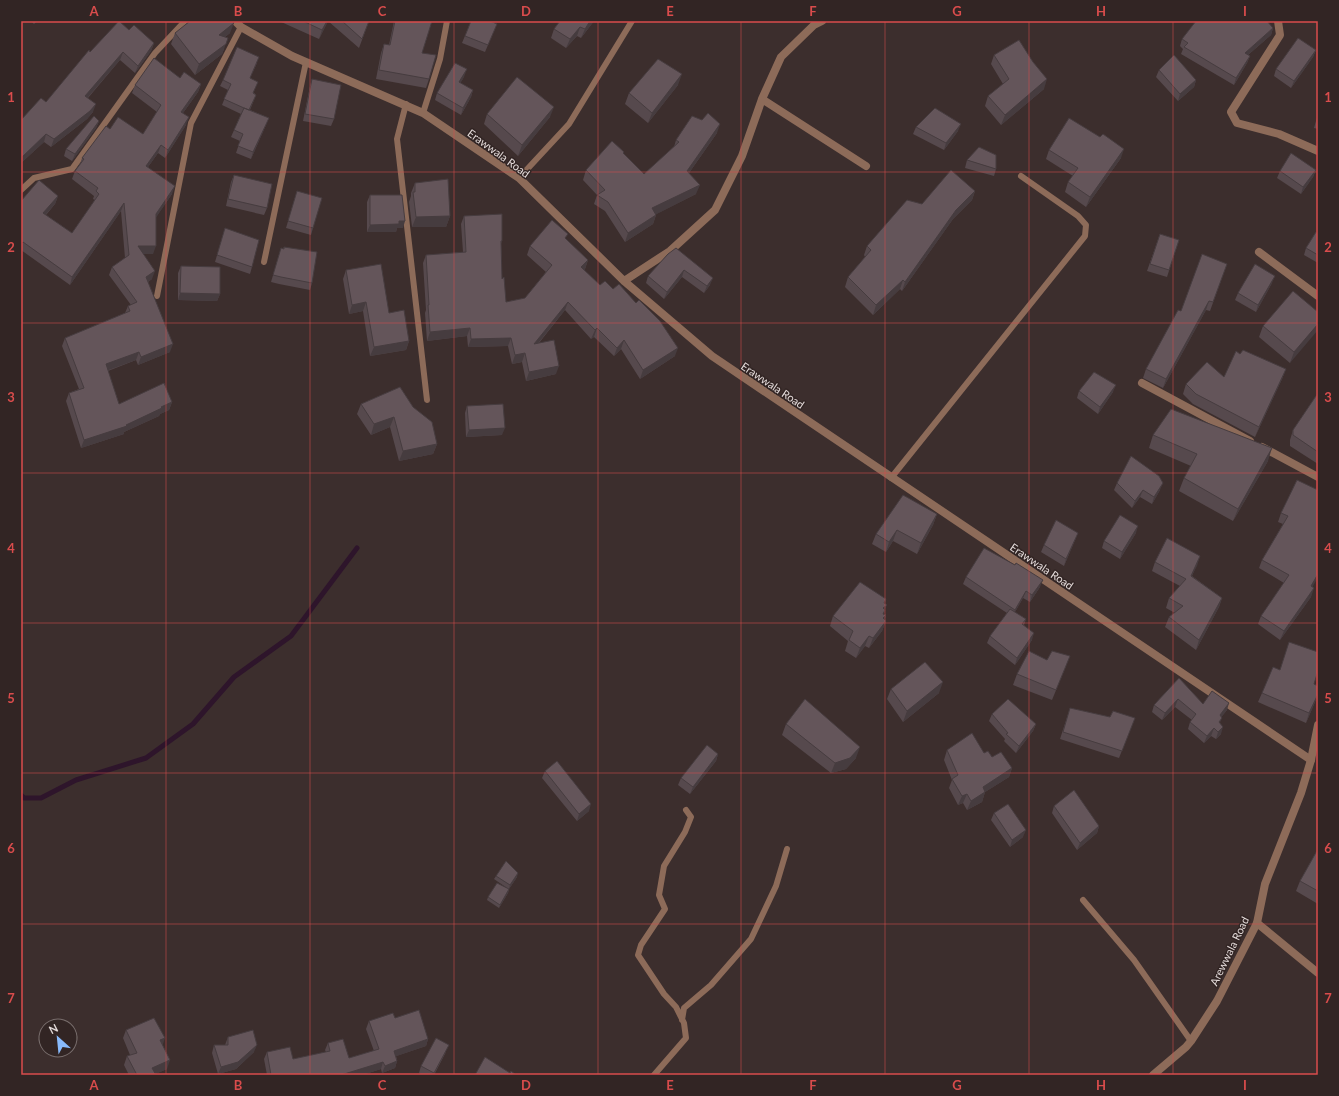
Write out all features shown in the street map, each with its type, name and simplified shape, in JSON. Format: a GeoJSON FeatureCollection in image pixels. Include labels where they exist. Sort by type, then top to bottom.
{"type":"FeatureCollection","features":[{"type":"Feature","properties":{"kind":"street"},"geometry":{"type":"LineString","coordinates":[[624,281],[670,251],[715,210],[742,156],[762,99],[781,57],[814,25],[822,21]]}},
{"type":"Feature","properties":{"kind":"street"},"geometry":{"type":"LineString","coordinates":[[1278,21],[1280,35],[1231,112],[1238,123],[1280,134],[1318,151]]}},
{"type":"Feature","properties":{"kind":"street","name":"Erawwala Road"},"geometry":{"type":"LineString","coordinates":[[238,24],[292,56],[423,112],[519,178],[624,281],[712,356],[1311,760]]}},
{"type":"Feature","properties":{"kind":"street"},"geometry":{"type":"LineString","coordinates":[[762,99],[866,166]]}},
{"type":"Feature","properties":{"kind":"street"},"geometry":{"type":"LineString","coordinates":[[1258,252],[1318,296]]}},
{"type":"Feature","properties":{"kind":"street"},"geometry":{"type":"LineString","coordinates":[[1142,384],[1318,477]]}},
{"type":"Feature","properties":{"kind":"street","name":"Arewwala Road"},"geometry":{"type":"LineString","coordinates":[[1153,1075],[1191,1041],[1217,1001],[1257,923],[1264,884],[1301,793],[1311,760],[1318,725]]}},
{"type":"Feature","properties":{"kind":"street"},"geometry":{"type":"LineString","coordinates":[[1257,923],[1318,973]]}},
{"type":"Feature","properties":{"kind":"lane"},"geometry":{"type":"LineString","coordinates":[[21,190],[34,178],[72,169],[155,53],[185,21]]}},
{"type":"Feature","properties":{"kind":"lane"},"geometry":{"type":"LineString","coordinates":[[423,112],[440,59],[447,21]]}},
{"type":"Feature","properties":{"kind":"lane"},"geometry":{"type":"LineString","coordinates":[[519,178],[569,124],[632,21]]}},
{"type":"Feature","properties":{"kind":"lane"},"geometry":{"type":"LineString","coordinates":[[157,296],[191,122],[238,24]]}},
{"type":"Feature","properties":{"kind":"lane"},"geometry":{"type":"LineString","coordinates":[[264,262],[306,62]]}},
{"type":"Feature","properties":{"kind":"lane"},"geometry":{"type":"LineString","coordinates":[[406,104],[397,139],[427,400]]}},
{"type":"Feature","properties":{"kind":"lane"},"geometry":{"type":"LineString","coordinates":[[891,478],[1084,236],[1086,225],[1078,216],[1021,176]]}},
{"type":"Feature","properties":{"kind":"lane"},"geometry":{"type":"LineString","coordinates":[[654,1075],[686,1038],[684,1023],[676,1007],[664,994],[638,955],[641,945],[665,909],[659,895],[661,879],[664,866],[685,832],[692,817],[686,810]]}},
{"type":"Feature","properties":{"kind":"lane"},"geometry":{"type":"LineString","coordinates":[[682,1020],[684,1008],[711,985],[751,939],[776,886],[787,849]]}},
{"type":"Feature","properties":{"kind":"lane"},"geometry":{"type":"LineString","coordinates":[[1083,900],[1134,960],[1191,1041]]}},
{"type":"Feature","properties":{"kind":"building"},"geometry":{"type":"Polygon","coordinates":[[[119,21],[129,30],[134,25],[154,43],[138,66],[123,52],[85,96],[96,104],[90,111],[54,139],[46,134],[21,158],[21,120],[41,98],[46,102],[89,50],[90,52],[119,21]]]}},
{"type":"Feature","properties":{"kind":"building"},"geometry":{"type":"Polygon","coordinates":[[[190,21],[233,21],[234,23],[219,35],[228,38],[226,44],[199,64],[175,33],[190,21]]]}},
{"type":"Feature","properties":{"kind":"building"},"geometry":{"type":"Polygon","coordinates":[[[303,21],[327,21],[322,30],[303,21]]]}},
{"type":"Feature","properties":{"kind":"building"},"geometry":{"type":"Polygon","coordinates":[[[342,21],[369,21],[362,39],[342,21]]]}},
{"type":"Feature","properties":{"kind":"building"},"geometry":{"type":"Polygon","coordinates":[[[395,21],[432,21],[422,53],[436,55],[429,79],[379,70],[384,44],[390,45],[395,21]]]}},
{"type":"Feature","properties":{"kind":"building"},"geometry":{"type":"Polygon","coordinates":[[[471,21],[490,21],[497,24],[488,45],[465,36],[471,21]]]}},
{"type":"Feature","properties":{"kind":"building"},"geometry":{"type":"Polygon","coordinates":[[[560,21],[590,21],[585,29],[580,27],[570,39],[554,29],[560,21]]]}},
{"type":"Feature","properties":{"kind":"building"},"geometry":{"type":"Polygon","coordinates":[[[1196,21],[1267,21],[1273,28],[1245,53],[1250,56],[1236,78],[1184,47],[1188,43],[1182,39],[1196,21]]]}},
{"type":"Feature","properties":{"kind":"building"},"geometry":{"type":"Polygon","coordinates":[[[1298,38],[1316,50],[1294,81],[1276,69],[1298,38]]]}},
{"type":"Feature","properties":{"kind":"building"},"geometry":{"type":"Polygon","coordinates":[[[1019,40],[1033,62],[1047,79],[1005,115],[988,96],[1009,79],[994,55],[1019,40]]]}},
{"type":"Feature","properties":{"kind":"building"},"geometry":{"type":"Polygon","coordinates":[[[237,47],[259,57],[250,78],[258,82],[253,93],[256,95],[249,110],[224,99],[231,84],[223,80],[237,47]]]}},
{"type":"Feature","properties":{"kind":"building"},"geometry":{"type":"Polygon","coordinates":[[[1174,55],[1196,80],[1180,94],[1159,70],[1174,55]]]}},
{"type":"Feature","properties":{"kind":"building"},"geometry":{"type":"Polygon","coordinates":[[[154,58],[180,78],[184,72],[201,84],[181,112],[189,117],[168,150],[161,145],[146,166],[175,186],[156,214],[156,246],[138,246],[155,271],[146,277],[173,344],[141,357],[139,352],[106,364],[119,404],[164,383],[172,402],[126,425],[127,426],[84,440],[69,393],[84,388],[65,338],[130,311],[128,306],[137,302],[112,267],[129,255],[124,203],[72,277],[23,242],[21,244],[21,201],[39,180],[58,196],[43,213],[72,233],[99,194],[96,191],[98,188],[75,171],[84,159],[82,158],[106,126],[110,129],[118,117],[143,134],[161,105],[135,85],[154,58]]]}},
{"type":"Feature","properties":{"kind":"building"},"geometry":{"type":"Polygon","coordinates":[[[658,59],[682,74],[652,113],[629,93],[658,59]]]}},
{"type":"Feature","properties":{"kind":"building"},"geometry":{"type":"Polygon","coordinates":[[[455,63],[467,69],[459,82],[473,90],[463,108],[437,93],[455,63]]]}},
{"type":"Feature","properties":{"kind":"building"},"geometry":{"type":"Polygon","coordinates":[[[517,77],[554,107],[522,145],[487,114],[517,77]]]}},
{"type":"Feature","properties":{"kind":"building"},"geometry":{"type":"Polygon","coordinates":[[[312,79],[341,85],[334,119],[305,114],[312,79]]]}},
{"type":"Feature","properties":{"kind":"building"},"geometry":{"type":"Polygon","coordinates":[[[244,108],[269,118],[253,152],[238,146],[243,134],[234,130],[244,108]]]}},
{"type":"Feature","properties":{"kind":"building"},"geometry":{"type":"Polygon","coordinates":[[[935,108],[961,124],[946,143],[916,127],[935,108]]]}},
{"type":"Feature","properties":{"kind":"building"},"geometry":{"type":"Polygon","coordinates":[[[708,113],[720,124],[687,171],[700,185],[652,208],[656,215],[628,233],[608,202],[597,195],[605,190],[586,170],[612,141],[644,174],[679,142],[676,140],[692,116],[702,120],[708,113]]]}},
{"type":"Feature","properties":{"kind":"building"},"geometry":{"type":"Polygon","coordinates":[[[94,116],[99,121],[75,154],[66,149],[94,116]]]}},
{"type":"Feature","properties":{"kind":"building"},"geometry":{"type":"Polygon","coordinates":[[[1069,118],[1100,137],[1103,134],[1124,149],[1090,197],[1068,182],[1078,168],[1049,150],[1069,118]]]}},
{"type":"Feature","properties":{"kind":"building"},"geometry":{"type":"Polygon","coordinates":[[[979,147],[996,155],[996,169],[967,160],[979,147]]]}},
{"type":"Feature","properties":{"kind":"building"},"geometry":{"type":"Polygon","coordinates":[[[1291,153],[1316,170],[1303,187],[1280,171],[1291,153]]]}},
{"type":"Feature","properties":{"kind":"building"},"geometry":{"type":"Polygon","coordinates":[[[951,170],[975,191],[956,210],[905,282],[903,280],[876,305],[848,277],[871,250],[867,246],[907,200],[922,204],[951,170]]]}},
{"type":"Feature","properties":{"kind":"building"},"geometry":{"type":"Polygon","coordinates":[[[234,175],[272,184],[267,208],[228,199],[234,175]]]}},
{"type":"Feature","properties":{"kind":"building"},"geometry":{"type":"Polygon","coordinates":[[[448,179],[450,216],[416,217],[413,192],[415,192],[415,183],[448,179]]]}},
{"type":"Feature","properties":{"kind":"building"},"geometry":{"type":"Polygon","coordinates":[[[297,191],[322,198],[313,228],[288,221],[297,191]]]}},
{"type":"Feature","properties":{"kind":"building"},"geometry":{"type":"Polygon","coordinates":[[[370,195],[402,195],[405,221],[399,221],[399,224],[370,225],[370,195]]]}},
{"type":"Feature","properties":{"kind":"building"},"geometry":{"type":"Polygon","coordinates":[[[502,214],[502,279],[504,277],[506,302],[525,298],[552,265],[530,246],[552,220],[568,234],[565,238],[588,260],[581,267],[600,285],[605,281],[613,289],[619,284],[636,303],[639,300],[660,321],[678,348],[643,370],[624,340],[617,348],[597,328],[595,330],[568,302],[534,344],[554,340],[559,366],[529,372],[525,353],[515,355],[511,338],[471,339],[470,328],[430,332],[426,255],[466,252],[464,216],[502,214]]]}},
{"type":"Feature","properties":{"kind":"building"},"geometry":{"type":"Polygon","coordinates":[[[225,228],[259,240],[252,267],[217,255],[225,228]]]}},
{"type":"Feature","properties":{"kind":"building"},"geometry":{"type":"Polygon","coordinates":[[[1316,232],[1318,233],[1318,255],[1306,248],[1316,232]]]}},
{"type":"Feature","properties":{"kind":"building"},"geometry":{"type":"Polygon","coordinates":[[[1160,234],[1179,240],[1169,270],[1150,264],[1160,234]]]}},
{"type":"Feature","properties":{"kind":"building"},"geometry":{"type":"Polygon","coordinates":[[[284,247],[317,252],[312,283],[273,275],[281,248],[284,249],[284,247]]]}},
{"type":"Feature","properties":{"kind":"building"},"geometry":{"type":"Polygon","coordinates":[[[676,248],[713,278],[707,286],[684,270],[667,292],[648,276],[668,254],[676,248]]]}},
{"type":"Feature","properties":{"kind":"building"},"geometry":{"type":"Polygon","coordinates":[[[1202,254],[1227,264],[1213,302],[1209,301],[1166,379],[1146,369],[1178,310],[1181,311],[1202,254]]]}},
{"type":"Feature","properties":{"kind":"building"},"geometry":{"type":"Polygon","coordinates":[[[381,264],[389,313],[404,310],[409,341],[374,347],[366,302],[352,305],[346,270],[381,264]]]}},
{"type":"Feature","properties":{"kind":"building"},"geometry":{"type":"Polygon","coordinates":[[[1255,264],[1275,276],[1258,305],[1238,293],[1255,264]]]}},
{"type":"Feature","properties":{"kind":"building"},"geometry":{"type":"Polygon","coordinates":[[[181,266],[220,267],[220,294],[180,293],[181,266]]]}},
{"type":"Feature","properties":{"kind":"building"},"geometry":{"type":"Polygon","coordinates":[[[1293,291],[1318,312],[1318,324],[1294,352],[1263,326],[1293,291]]]}},
{"type":"Feature","properties":{"kind":"building"},"geometry":{"type":"Polygon","coordinates":[[[1243,350],[1286,369],[1259,427],[1196,394],[1186,384],[1207,362],[1224,377],[1236,351],[1240,354],[1243,350]]]}},
{"type":"Feature","properties":{"kind":"building"},"geometry":{"type":"Polygon","coordinates":[[[1094,372],[1116,385],[1100,407],[1079,391],[1094,372]]]}},
{"type":"Feature","properties":{"kind":"building"},"geometry":{"type":"Polygon","coordinates":[[[400,387],[413,407],[432,422],[437,444],[403,451],[394,417],[374,424],[361,404],[400,387]]]}},
{"type":"Feature","properties":{"kind":"building"},"geometry":{"type":"Polygon","coordinates":[[[1318,393],[1318,452],[1293,435],[1293,430],[1318,393]]]}},
{"type":"Feature","properties":{"kind":"building"},"geometry":{"type":"Polygon","coordinates":[[[503,404],[505,428],[469,430],[467,406],[503,404]]]}},
{"type":"Feature","properties":{"kind":"building"},"geometry":{"type":"Polygon","coordinates":[[[1171,409],[1272,448],[1238,509],[1184,478],[1197,454],[1153,435],[1171,409]]]}},
{"type":"Feature","properties":{"kind":"building"},"geometry":{"type":"Polygon","coordinates":[[[1131,456],[1159,476],[1163,483],[1154,497],[1143,490],[1135,501],[1117,483],[1131,456]]]}},
{"type":"Feature","properties":{"kind":"building"},"geometry":{"type":"Polygon","coordinates":[[[1297,480],[1318,490],[1318,574],[1311,586],[1314,588],[1284,631],[1261,616],[1289,575],[1262,560],[1288,516],[1281,513],[1297,480]]]}},
{"type":"Feature","properties":{"kind":"building"},"geometry":{"type":"Polygon","coordinates":[[[903,495],[937,514],[921,543],[897,530],[889,542],[876,534],[903,495]]]}},
{"type":"Feature","properties":{"kind":"building"},"geometry":{"type":"Polygon","coordinates":[[[1120,515],[1138,526],[1122,552],[1104,541],[1120,515]]]}},
{"type":"Feature","properties":{"kind":"building"},"geometry":{"type":"Polygon","coordinates":[[[1056,520],[1078,533],[1066,559],[1044,545],[1056,520]]]}},
{"type":"Feature","properties":{"kind":"building"},"geometry":{"type":"Polygon","coordinates":[[[1167,538],[1200,556],[1191,576],[1222,598],[1199,640],[1169,617],[1183,606],[1169,598],[1186,579],[1155,562],[1167,538]]]}},
{"type":"Feature","properties":{"kind":"building"},"geometry":{"type":"Polygon","coordinates":[[[984,548],[1015,565],[1016,563],[1043,580],[1032,595],[1026,591],[1015,610],[966,577],[984,548]]]}},
{"type":"Feature","properties":{"kind":"building"},"geometry":{"type":"Polygon","coordinates":[[[860,582],[886,599],[884,603],[887,605],[883,608],[885,610],[883,614],[886,615],[883,618],[886,621],[873,638],[869,636],[860,648],[849,640],[853,631],[833,616],[860,582]]]}},
{"type":"Feature","properties":{"kind":"building"},"geometry":{"type":"Polygon","coordinates":[[[1010,609],[1026,619],[1022,624],[1034,633],[1017,658],[990,636],[1010,609]]]}},
{"type":"Feature","properties":{"kind":"building"},"geometry":{"type":"Polygon","coordinates":[[[1289,642],[1318,652],[1318,671],[1314,684],[1318,686],[1318,694],[1309,713],[1262,693],[1273,667],[1280,670],[1289,642]]]}},
{"type":"Feature","properties":{"kind":"building"},"geometry":{"type":"Polygon","coordinates":[[[1029,651],[1047,660],[1052,651],[1070,656],[1056,690],[1017,674],[1029,651]]]}},
{"type":"Feature","properties":{"kind":"building"},"geometry":{"type":"Polygon","coordinates":[[[925,662],[943,682],[907,711],[891,689],[925,662]]]}},
{"type":"Feature","properties":{"kind":"building"},"geometry":{"type":"Polygon","coordinates":[[[1179,678],[1203,704],[1212,691],[1229,703],[1220,715],[1222,718],[1219,722],[1223,727],[1218,732],[1214,728],[1207,736],[1190,722],[1196,714],[1178,699],[1165,713],[1154,705],[1179,678]]]}},
{"type":"Feature","properties":{"kind":"building"},"geometry":{"type":"Polygon","coordinates":[[[805,699],[860,747],[850,758],[835,763],[786,724],[805,699]]]}},
{"type":"Feature","properties":{"kind":"building"},"geometry":{"type":"Polygon","coordinates":[[[1008,699],[1036,724],[1019,746],[1006,734],[1008,733],[992,714],[1008,699]]]}},
{"type":"Feature","properties":{"kind":"building"},"geometry":{"type":"Polygon","coordinates":[[[1070,708],[1110,717],[1113,711],[1135,718],[1122,751],[1063,732],[1070,708]]]}},
{"type":"Feature","properties":{"kind":"building"},"geometry":{"type":"Polygon","coordinates":[[[972,733],[984,753],[988,751],[992,757],[1001,752],[1012,768],[983,787],[985,792],[971,801],[967,794],[962,796],[952,779],[958,775],[947,750],[972,733]]]}},
{"type":"Feature","properties":{"kind":"building"},"geometry":{"type":"Polygon","coordinates":[[[707,745],[718,754],[693,787],[681,778],[707,745]]]}},
{"type":"Feature","properties":{"kind":"building"},"geometry":{"type":"Polygon","coordinates":[[[557,761],[591,804],[579,814],[545,771],[557,761]]]}},
{"type":"Feature","properties":{"kind":"building"},"geometry":{"type":"Polygon","coordinates":[[[1074,790],[1099,826],[1080,843],[1054,806],[1074,790]]]}},
{"type":"Feature","properties":{"kind":"building"},"geometry":{"type":"Polygon","coordinates":[[[1008,804],[1026,830],[1012,840],[994,813],[1008,804]]]}},
{"type":"Feature","properties":{"kind":"building"},"geometry":{"type":"Polygon","coordinates":[[[1318,849],[1318,891],[1300,881],[1318,849]]]}},
{"type":"Feature","properties":{"kind":"building"},"geometry":{"type":"Polygon","coordinates":[[[506,861],[518,873],[510,885],[496,876],[506,861]]]}},
{"type":"Feature","properties":{"kind":"building"},"geometry":{"type":"Polygon","coordinates":[[[497,883],[509,889],[500,905],[488,897],[497,883]]]}},
{"type":"Feature","properties":{"kind":"building"},"geometry":{"type":"Polygon","coordinates":[[[419,1010],[428,1039],[394,1051],[397,1061],[385,1066],[383,1062],[341,1075],[271,1075],[267,1052],[290,1047],[293,1059],[330,1051],[328,1043],[343,1039],[349,1058],[379,1049],[369,1021],[393,1013],[395,1018],[419,1010]]]}},
{"type":"Feature","properties":{"kind":"building"},"geometry":{"type":"Polygon","coordinates":[[[154,1018],[165,1038],[160,1040],[170,1060],[152,1068],[156,1075],[137,1075],[127,1056],[137,1053],[126,1030],[154,1018]]]}},
{"type":"Feature","properties":{"kind":"building"},"geometry":{"type":"Polygon","coordinates":[[[253,1030],[257,1045],[238,1062],[221,1067],[214,1045],[228,1045],[228,1037],[253,1030]]]}},
{"type":"Feature","properties":{"kind":"building"},"geometry":{"type":"Polygon","coordinates":[[[436,1038],[449,1045],[434,1073],[421,1066],[436,1038]]]}},
{"type":"Feature","properties":{"kind":"building"},"geometry":{"type":"Polygon","coordinates":[[[485,1057],[510,1073],[511,1071],[516,1075],[475,1075],[485,1057]]]}},
{"type":"Feature","properties":{"kind":"waterway"},"geometry":{"type":"LineString","coordinates":[[21,795],[24,798],[41,798],[76,780],[146,758],[193,724],[234,677],[291,636],[357,548]]}}]}
